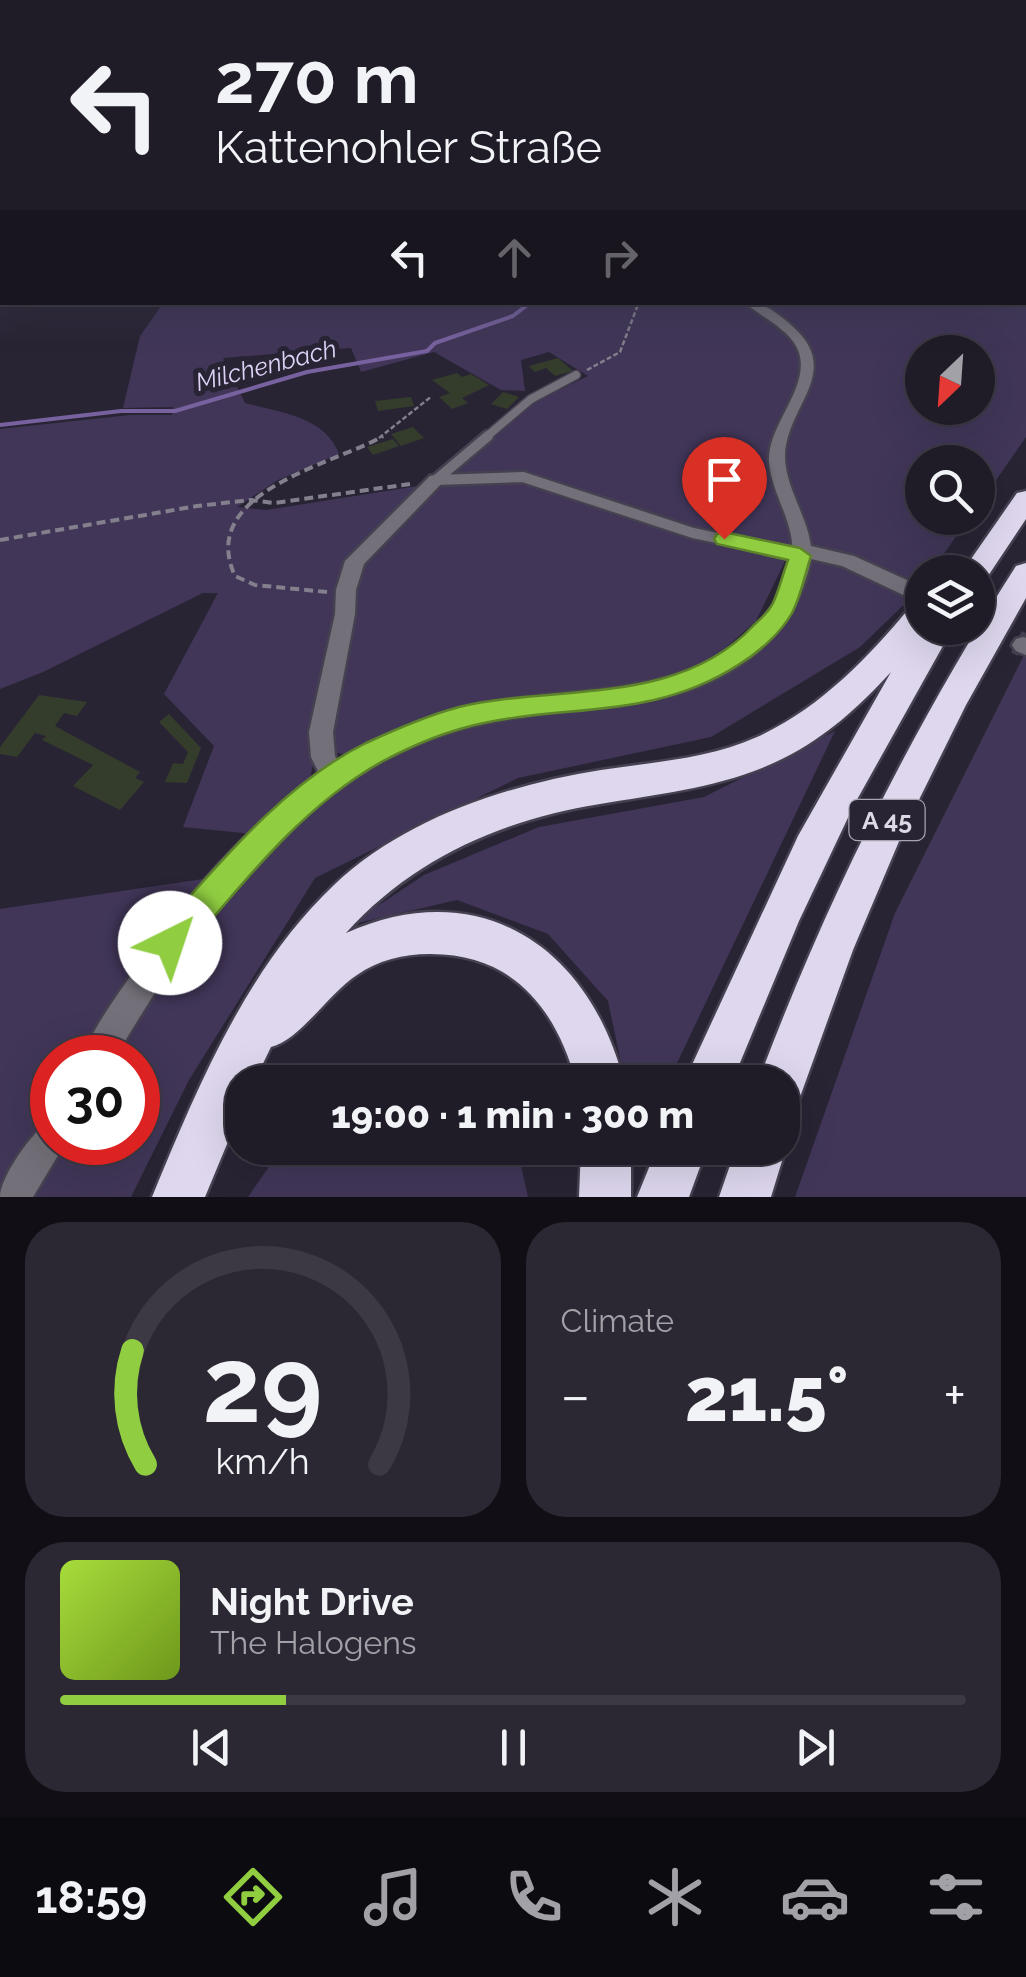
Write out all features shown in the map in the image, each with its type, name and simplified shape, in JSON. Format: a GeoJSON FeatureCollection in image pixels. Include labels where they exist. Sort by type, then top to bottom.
{"type":"FeatureCollection","features":[{"type":"Feature","properties":{"kind":"highway"},"geometry":{"type":"LineString","coordinates":[[988,555],[1026,499]]}},
{"type":"Feature","properties":{"kind":"highway","name":"A 45"},"geometry":{"type":"LineString","coordinates":[[789,1065],[853,896],[895,802],[978,649],[1026,573]]}},
{"type":"Feature","properties":{"kind":"highway"},"geometry":{"type":"LineString","coordinates":[[240,1065],[258,1020],[284,976],[318,932],[391,866],[433,838],[510,807],[559,794],[666,779],[743,759],[781,742],[830,710],[870,676],[905,636]]}},
{"type":"Feature","properties":{"kind":"highway","name":"A 45"},"geometry":{"type":"LineString","coordinates":[[715,1065],[801,868],[910,645]]}},
{"type":"Feature","properties":{"kind":"highway"},"geometry":{"type":"LineString","coordinates":[[243,1065],[303,989],[338,961],[370,944],[406,934],[440,931],[476,936],[512,950],[545,974],[573,1010],[596,1065]]}},
{"type":"Feature","properties":{"kind":"highway"},"geometry":{"type":"LineString","coordinates":[[178,1197],[225,1097]]}},
{"type":"Feature","properties":{"kind":"highway"},"geometry":{"type":"LineString","coordinates":[[605,1197],[606,1165]]}},
{"type":"Feature","properties":{"kind":"highway"},"geometry":{"type":"LineString","coordinates":[[663,1197],[675,1165]]}},
{"type":"Feature","properties":{"kind":"highway"},"geometry":{"type":"LineString","coordinates":[[745,1197],[755,1165]]}},
{"type":"Feature","properties":{"kind":"street"},"geometry":{"type":"LineString","coordinates":[[112,1035],[170,943],[268,836],[334,777],[406,737],[458,718],[618,699],[704,674],[748,647],[769,628],[790,593],[801,553],[801,532],[777,458],[784,430],[809,376],[807,356],[794,334],[754,305]]}},
{"type":"Feature","properties":{"kind":"street"},"geometry":{"type":"LineString","coordinates":[[334,777],[323,756],[321,732],[350,574],[364,549],[436,480]]}},
{"type":"Feature","properties":{"kind":"street"},"geometry":{"type":"LineString","coordinates":[[801,553],[848,561],[905,598]]}},
{"type":"Feature","properties":{"kind":"street"},"geometry":{"type":"LineString","coordinates":[[13,1197],[34,1165]]}},
{"type":"Feature","properties":{"kind":"lane"},"geometry":{"type":"LineString","coordinates":[[436,480],[532,399],[576,376]]}},
{"type":"Feature","properties":{"kind":"lane"},"geometry":{"type":"LineString","coordinates":[[436,480],[522,476],[660,524],[801,553]]}},
{"type":"Feature","properties":{"kind":"path"},"geometry":{"type":"LineString","coordinates":[[576,376],[620,352],[638,305]]}},
{"type":"Feature","properties":{"kind":"path"},"geometry":{"type":"LineString","coordinates":[[345,598],[321,590],[254,585],[235,576],[230,545],[238,517],[251,500],[278,481],[377,440],[432,396]]}},
{"type":"Feature","properties":{"kind":"path"},"geometry":{"type":"LineString","coordinates":[[0,540],[251,500],[274,503],[436,480]]}},
{"type":"Feature","properties":{"kind":"shaded area"},"geometry":{"type":"Polygon","coordinates":[[[162,305],[1026,305],[1026,437],[995,482],[995,445],[905,445],[905,535],[957,535],[943,555],[905,555],[905,604],[860,647],[711,737],[518,778],[315,878],[189,1080],[160,1138],[160,1035],[30,1035],[30,1165],[147,1165],[131,1197],[0,1197],[0,909],[210,878],[220,885],[316,794],[398,742],[478,714],[645,692],[697,678],[742,655],[777,618],[798,564],[785,561],[756,621],[703,668],[633,685],[442,717],[369,743],[349,756],[331,751],[326,732],[350,590],[360,562],[435,481],[522,479],[626,517],[697,537],[694,531],[523,475],[453,476],[452,467],[536,401],[588,376],[549,352],[521,360],[525,391],[501,390],[434,352],[361,372],[351,348],[223,358],[245,403],[312,424],[332,441],[339,454],[278,480],[237,507],[266,510],[418,486],[360,550],[345,574],[310,781],[253,834],[183,827],[214,746],[164,694],[218,593],[203,593],[43,672],[0,689],[0,429],[130,415],[172,415],[173,407],[123,408],[140,336],[162,305]]]}},
{"type":"Feature","properties":{"kind":"shaded area"},"geometry":{"type":"Polygon","coordinates":[[[1026,651],[1026,1197],[795,1197],[895,913],[1026,651]]]}},
{"type":"Feature","properties":{"kind":"shaded area"},"geometry":{"type":"Polygon","coordinates":[[[835,731],[676,1065],[621,1065],[608,1001],[548,934],[457,900],[349,925],[424,875],[539,827],[704,797],[835,731]]]}},
{"type":"Feature","properties":{"kind":"shaded area"},"geometry":{"type":"Polygon","coordinates":[[[270,1165],[521,1165],[528,1197],[248,1197],[270,1165]]]}},
{"type":"Feature","properties":{"kind":"building"},"geometry":{"type":"Polygon","coordinates":[[[558,358],[573,371],[555,376],[546,368],[535,372],[529,366],[558,358]]]}},
{"type":"Feature","properties":{"kind":"building"},"geometry":{"type":"Polygon","coordinates":[[[457,373],[462,377],[471,374],[489,385],[462,398],[468,403],[452,409],[439,397],[450,393],[432,380],[457,373]]]}},
{"type":"Feature","properties":{"kind":"building"},"geometry":{"type":"Polygon","coordinates":[[[503,392],[519,397],[507,409],[491,404],[503,392]]]}},
{"type":"Feature","properties":{"kind":"building"},"geometry":{"type":"Polygon","coordinates":[[[411,397],[414,406],[378,411],[375,401],[411,397]]]}},
{"type":"Feature","properties":{"kind":"building"},"geometry":{"type":"Polygon","coordinates":[[[413,427],[424,438],[401,446],[391,434],[413,427]]]}},
{"type":"Feature","properties":{"kind":"building"},"geometry":{"type":"Polygon","coordinates":[[[393,439],[399,446],[373,455],[367,447],[393,439]]]}},
{"type":"Feature","properties":{"kind":"building"},"geometry":{"type":"Polygon","coordinates":[[[39,695],[87,702],[77,716],[64,713],[55,726],[140,772],[135,778],[144,782],[120,810],[73,786],[93,765],[42,740],[46,736],[35,733],[17,757],[0,754],[0,747],[39,695]]]}},
{"type":"Feature","properties":{"kind":"building"},"geometry":{"type":"Polygon","coordinates":[[[169,714],[201,748],[187,783],[165,782],[173,763],[183,764],[188,752],[159,722],[169,714]]]}},
{"type":"Feature","properties":{"kind":"waterway","name":"Milchenbach"},"geometry":{"type":"LineString","coordinates":[[0,425],[121,411],[175,411],[307,372],[427,351],[435,343],[513,316],[527,305]]}},
{"type":"Feature","properties":{"kind":"tunnel"},"geometry":{"type":"LineString","coordinates":[[995,631],[1023,645]]}},
{"type":"Feature","properties":{"kind":"route"},"geometry":{"type":"LineString","coordinates":[[170,943],[230,874],[300,805],[334,777],[376,752],[458,718],[647,694],[704,674],[748,647],[782,610],[800,556],[724,539]]}}]}
